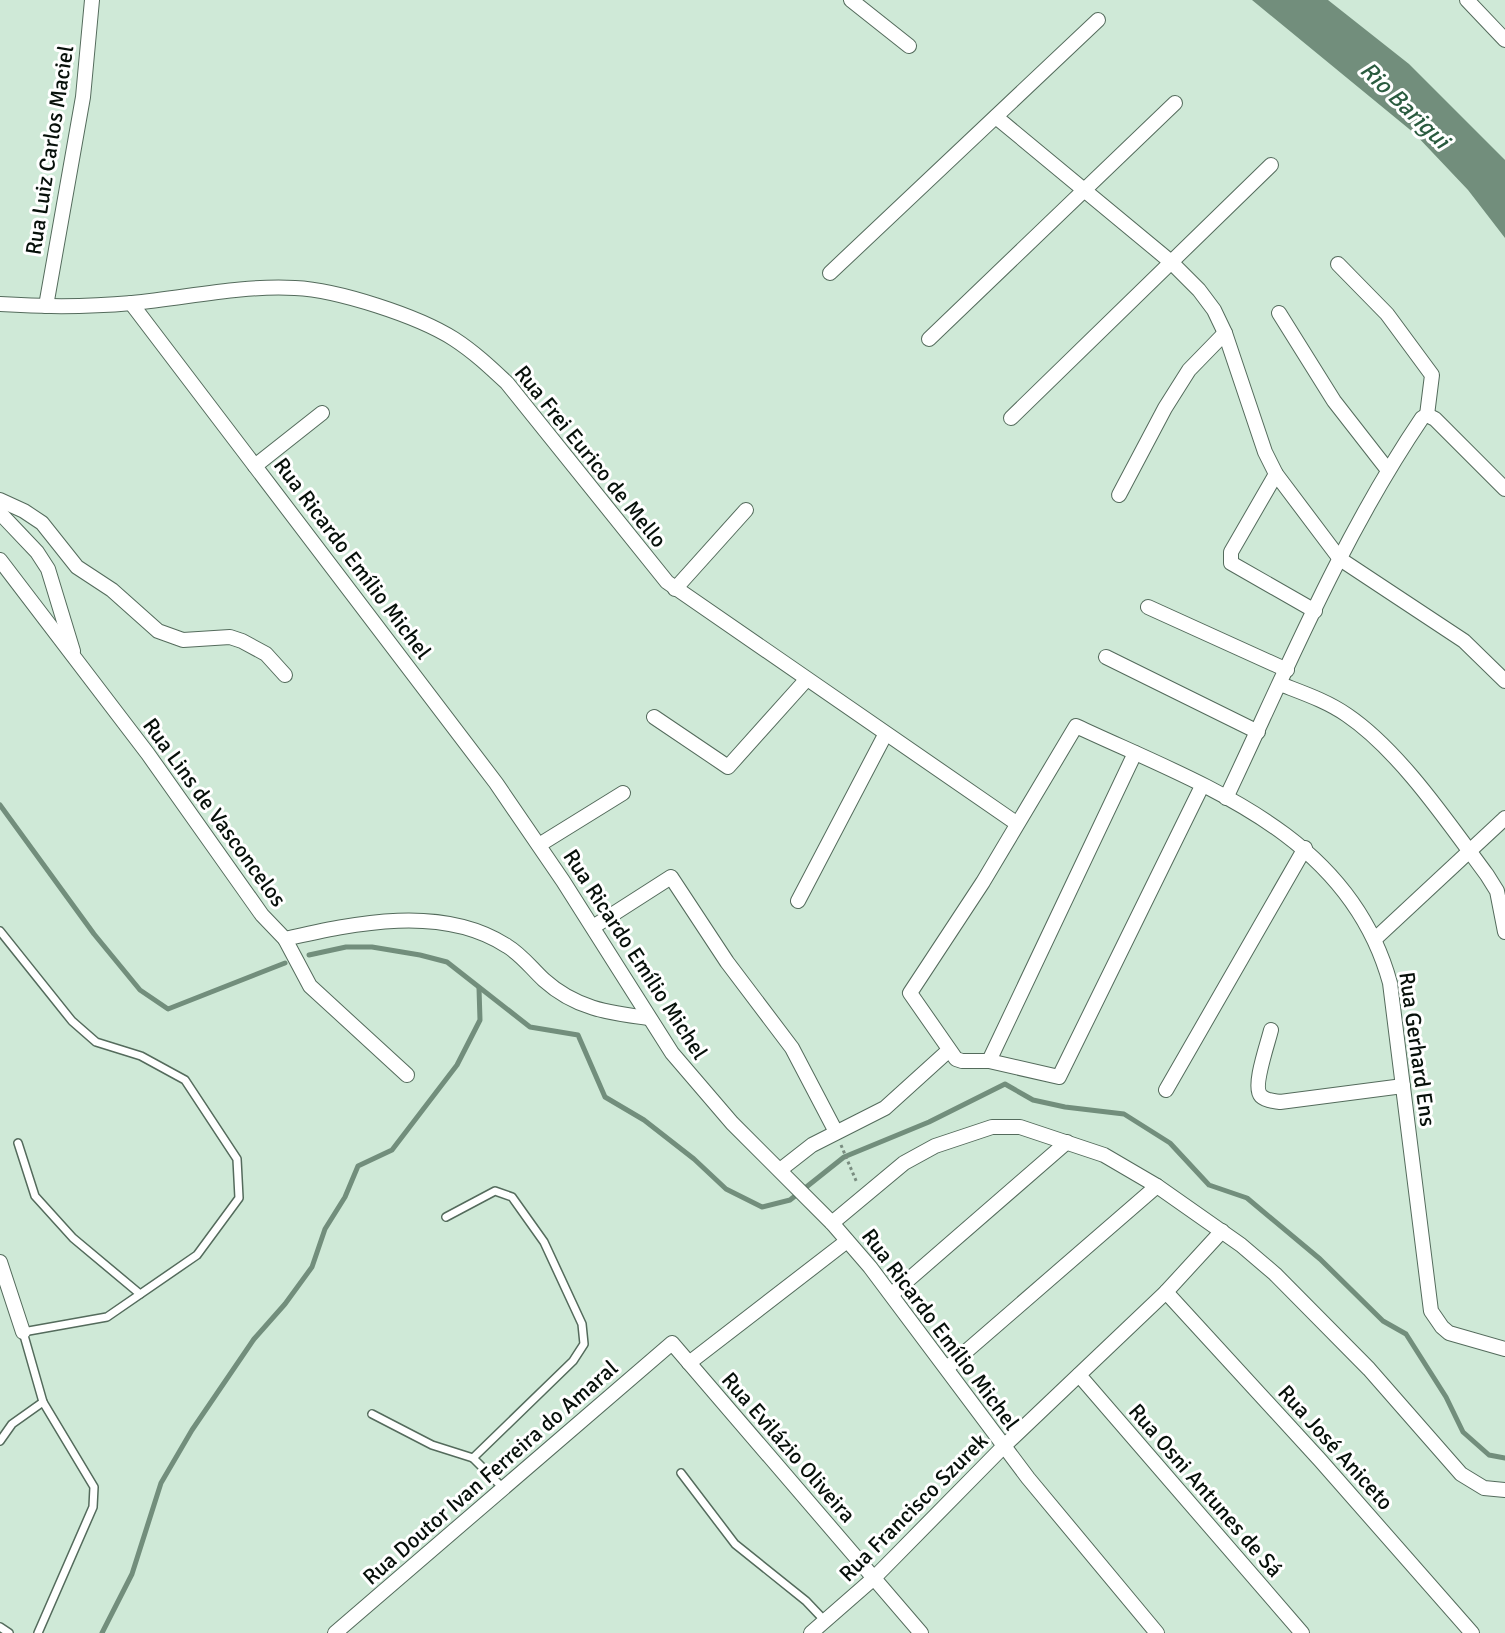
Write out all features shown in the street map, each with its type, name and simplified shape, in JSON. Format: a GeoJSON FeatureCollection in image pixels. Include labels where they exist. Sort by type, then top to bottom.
{"type":"FeatureCollection","features":[{"type":"Feature","properties":{"kind":"street","name":"Rua Luiz Carlos Maciel"},"geometry":{"type":"LineString","coordinates":[[46,306],[83,97],[92,0]]}},
{"type":"Feature","properties":{"kind":"street"},"geometry":{"type":"LineString","coordinates":[[851,0],[909,46]]}},
{"type":"Feature","properties":{"kind":"street"},"geometry":{"type":"LineString","coordinates":[[1467,0],[1505,40]]}},
{"type":"Feature","properties":{"kind":"street"},"geometry":{"type":"LineString","coordinates":[[830,273],[1098,20]]}},
{"type":"Feature","properties":{"kind":"street"},"geometry":{"type":"LineString","coordinates":[[929,339],[1175,103]]}},
{"type":"Feature","properties":{"kind":"street"},"geometry":{"type":"LineString","coordinates":[[996,117],[1171,262],[1199,290],[1214,310],[1225,333],[1265,452],[1276,474],[1340,559],[1464,641],[1505,681]]}},
{"type":"Feature","properties":{"kind":"street"},"geometry":{"type":"LineString","coordinates":[[1011,418],[1271,165]]}},
{"type":"Feature","properties":{"kind":"street"},"geometry":{"type":"LineString","coordinates":[[1338,264],[1388,314],[1431,375],[1427,415]]}},
{"type":"Feature","properties":{"kind":"street","name":"Rua Frei Eurico de Mello"},"geometry":{"type":"LineString","coordinates":[[0,304],[46,306],[131,303],[222,291],[295,288],[333,292],[452,338],[480,358],[514,390],[658,572],[675,589],[1016,823]]}},
{"type":"Feature","properties":{"kind":"street","name":"Rua Ricardo Emílio Michel"},"geometry":{"type":"LineString","coordinates":[[131,303],[466,741],[539,845],[672,1053],[703,1090],[832,1223],[892,1294],[1004,1446],[1157,1633]]}},
{"type":"Feature","properties":{"kind":"street"},"geometry":{"type":"LineString","coordinates":[[1279,313],[1334,401],[1387,469]]}},
{"type":"Feature","properties":{"kind":"street"},"geometry":{"type":"LineString","coordinates":[[1119,495],[1164,408],[1189,370],[1225,333]]}},
{"type":"Feature","properties":{"kind":"street"},"geometry":{"type":"LineString","coordinates":[[255,466],[322,413]]}},
{"type":"Feature","properties":{"kind":"street"},"geometry":{"type":"LineString","coordinates":[[1226,798],[1340,559],[1387,469],[1422,418],[1427,415]]}},
{"type":"Feature","properties":{"kind":"street"},"geometry":{"type":"LineString","coordinates":[[1427,415],[1435,419],[1505,489]]}},
{"type":"Feature","properties":{"kind":"street"},"geometry":{"type":"LineString","coordinates":[[1276,474],[1231,552],[1231,562],[1315,611]]}},
{"type":"Feature","properties":{"kind":"street"},"geometry":{"type":"LineString","coordinates":[[0,500],[24,511],[42,523],[77,567],[112,590],[158,631],[183,640],[230,637],[242,641],[266,654],[285,675]]}},
{"type":"Feature","properties":{"kind":"street"},"geometry":{"type":"LineString","coordinates":[[675,589],[746,510]]}},
{"type":"Feature","properties":{"kind":"street"},"geometry":{"type":"LineString","coordinates":[[0,513],[37,552],[48,569],[75,659]]}},
{"type":"Feature","properties":{"kind":"street","name":"Rua Lins de Vasconcelos"},"geometry":{"type":"LineString","coordinates":[[0,560],[148,754],[262,915],[285,939],[310,986],[407,1075]]}},
{"type":"Feature","properties":{"kind":"street"},"geometry":{"type":"LineString","coordinates":[[1148,607],[1287,670]]}},
{"type":"Feature","properties":{"kind":"street"},"geometry":{"type":"LineString","coordinates":[[1106,657],[1257,732]]}},
{"type":"Feature","properties":{"kind":"street"},"geometry":{"type":"LineString","coordinates":[[654,717],[728,767],[806,680]]}},
{"type":"Feature","properties":{"kind":"street"},"geometry":{"type":"LineString","coordinates":[[1280,684],[1328,704],[1370,734],[1407,773],[1470,852],[1497,891],[1505,933]]}},
{"type":"Feature","properties":{"kind":"street","name":"Rua Gerhard Ens"},"geometry":{"type":"LineString","coordinates":[[1016,823],[1076,726],[1226,798],[1265,819],[1305,848],[1342,891],[1375,939],[1390,982],[1431,1311],[1442,1328],[1449,1333],[1505,1349]]}},
{"type":"Feature","properties":{"kind":"street"},"geometry":{"type":"LineString","coordinates":[[798,901],[885,735]]}},
{"type":"Feature","properties":{"kind":"street"},"geometry":{"type":"LineString","coordinates":[[989,1061],[1135,753]]}},
{"type":"Feature","properties":{"kind":"street"},"geometry":{"type":"LineString","coordinates":[[1016,823],[983,882],[910,993],[948,1051],[962,1061],[989,1061],[1059,1077],[1202,786]]}},
{"type":"Feature","properties":{"kind":"street"},"geometry":{"type":"LineString","coordinates":[[539,845],[623,793]]}},
{"type":"Feature","properties":{"kind":"street"},"geometry":{"type":"LineString","coordinates":[[1375,939],[1505,818]]}},
{"type":"Feature","properties":{"kind":"street"},"geometry":{"type":"LineString","coordinates":[[1166,1090],[1305,848]]}},
{"type":"Feature","properties":{"kind":"street"},"geometry":{"type":"LineString","coordinates":[[593,927],[671,877],[721,952],[792,1048],[836,1132]]}},
{"type":"Feature","properties":{"kind":"street"},"geometry":{"type":"LineString","coordinates":[[285,939],[375,922],[424,922],[450,926],[482,934],[507,946],[559,992],[587,1008],[648,1018]]}},
{"type":"Feature","properties":{"kind":"street"},"geometry":{"type":"LineString","coordinates":[[1271,1030],[1257,1086],[1260,1096],[1268,1101],[1280,1102],[1403,1086]]}},
{"type":"Feature","properties":{"kind":"street"},"geometry":{"type":"LineString","coordinates":[[780,1170],[812,1145],[885,1108],[948,1051]]}},
{"type":"Feature","properties":{"kind":"street"},"geometry":{"type":"LineString","coordinates":[[832,1223],[887,1174],[927,1150],[999,1125],[1020,1127],[1121,1163],[1158,1186],[1256,1256],[1301,1298],[1369,1370],[1461,1474],[1485,1488],[1505,1490]]}},
{"type":"Feature","properties":{"kind":"street"},"geometry":{"type":"LineString","coordinates":[[892,1294],[1067,1142]]}},
{"type":"Feature","properties":{"kind":"street"},"geometry":{"type":"LineString","coordinates":[[947,1368],[1158,1186]]}},
{"type":"Feature","properties":{"kind":"street","name":"Rua Francisco Szurek"},"geometry":{"type":"LineString","coordinates":[[811,1633],[874,1578],[1004,1446],[1166,1292],[1222,1231]]}},
{"type":"Feature","properties":{"kind":"street"},"geometry":{"type":"LineString","coordinates":[[689,1363],[847,1241]]}},
{"type":"Feature","properties":{"kind":"street"},"geometry":{"type":"LineString","coordinates":[[0,1262],[23,1332]]}},
{"type":"Feature","properties":{"kind":"street","name":"Rua José Aniceto"},"geometry":{"type":"LineString","coordinates":[[1166,1292],[1335,1476],[1472,1633]]}},
{"type":"Feature","properties":{"kind":"street","name":"Rua Evilázio Oliveira"},"geometry":{"type":"LineString","coordinates":[[672,1343],[921,1633]]}},
{"type":"Feature","properties":{"kind":"street","name":"Rua Doutor Ivan Ferreira do Amaral"},"geometry":{"type":"LineString","coordinates":[[335,1633],[672,1343]]}},
{"type":"Feature","properties":{"kind":"street","name":"Rua Osni Antunes de Sá"},"geometry":{"type":"LineString","coordinates":[[1079,1375],[1302,1633]]}},
{"type":"Feature","properties":{"kind":"lane"},"geometry":{"type":"LineString","coordinates":[[0,931],[72,1021],[96,1042],[141,1056],[185,1080],[237,1159],[239,1198],[197,1255],[107,1317],[23,1332],[43,1402],[94,1487],[93,1507],[38,1633]]}},
{"type":"Feature","properties":{"kind":"lane"},"geometry":{"type":"LineString","coordinates":[[18,1143],[35,1196],[73,1238],[140,1294]]}},
{"type":"Feature","properties":{"kind":"lane"},"geometry":{"type":"LineString","coordinates":[[446,1217],[495,1191],[512,1197],[544,1242],[582,1324],[584,1344],[573,1362],[473,1458]]}},
{"type":"Feature","properties":{"kind":"lane"},"geometry":{"type":"LineString","coordinates":[[0,1441],[12,1424],[43,1402]]}},
{"type":"Feature","properties":{"kind":"lane"},"geometry":{"type":"LineString","coordinates":[[372,1414],[432,1445],[473,1458],[503,1488]]}},
{"type":"Feature","properties":{"kind":"lane"},"geometry":{"type":"LineString","coordinates":[[681,1473],[735,1544],[806,1601],[825,1621]]}},
{"type":"Feature","properties":{"kind":"lane"},"geometry":{"type":"LineString","coordinates":[[0,1627],[9,1633]]}},
{"type":"Feature","properties":{"kind":"path"},"geometry":{"type":"LineString","coordinates":[[836,1132],[863,1196]]}},
{"type":"Feature","properties":{"kind":"water","name":"Rio Barigui"},"geometry":{"type":"Polygon","coordinates":[[[1252,0],[1328,0],[1409,64],[1505,160],[1505,238],[1468,190],[1414,133],[1252,0]]]}},
{"type":"Feature","properties":{"kind":"waterway"},"geometry":{"type":"LineString","coordinates":[[0,805],[94,934],[140,990],[168,1009],[285,963]]}},
{"type":"Feature","properties":{"kind":"waterway"},"geometry":{"type":"LineString","coordinates":[[309,955],[346,947],[372,947],[447,962],[530,1027],[578,1035],[605,1097],[644,1120],[694,1159],[726,1189],[762,1207],[790,1200],[844,1157],[929,1122],[1005,1084],[1033,1100],[1065,1107],[1124,1114],[1170,1143],[1209,1185],[1247,1198],[1320,1259],[1383,1321],[1406,1334],[1446,1397],[1463,1432],[1489,1455],[1505,1458]]}},
{"type":"Feature","properties":{"kind":"waterway"},"geometry":{"type":"LineString","coordinates":[[102,1633],[132,1574],[161,1483],[192,1430],[254,1339],[285,1304],[312,1267],[325,1229],[345,1197],[358,1166],[392,1150],[457,1065],[480,1020],[479,988]]}}]}
